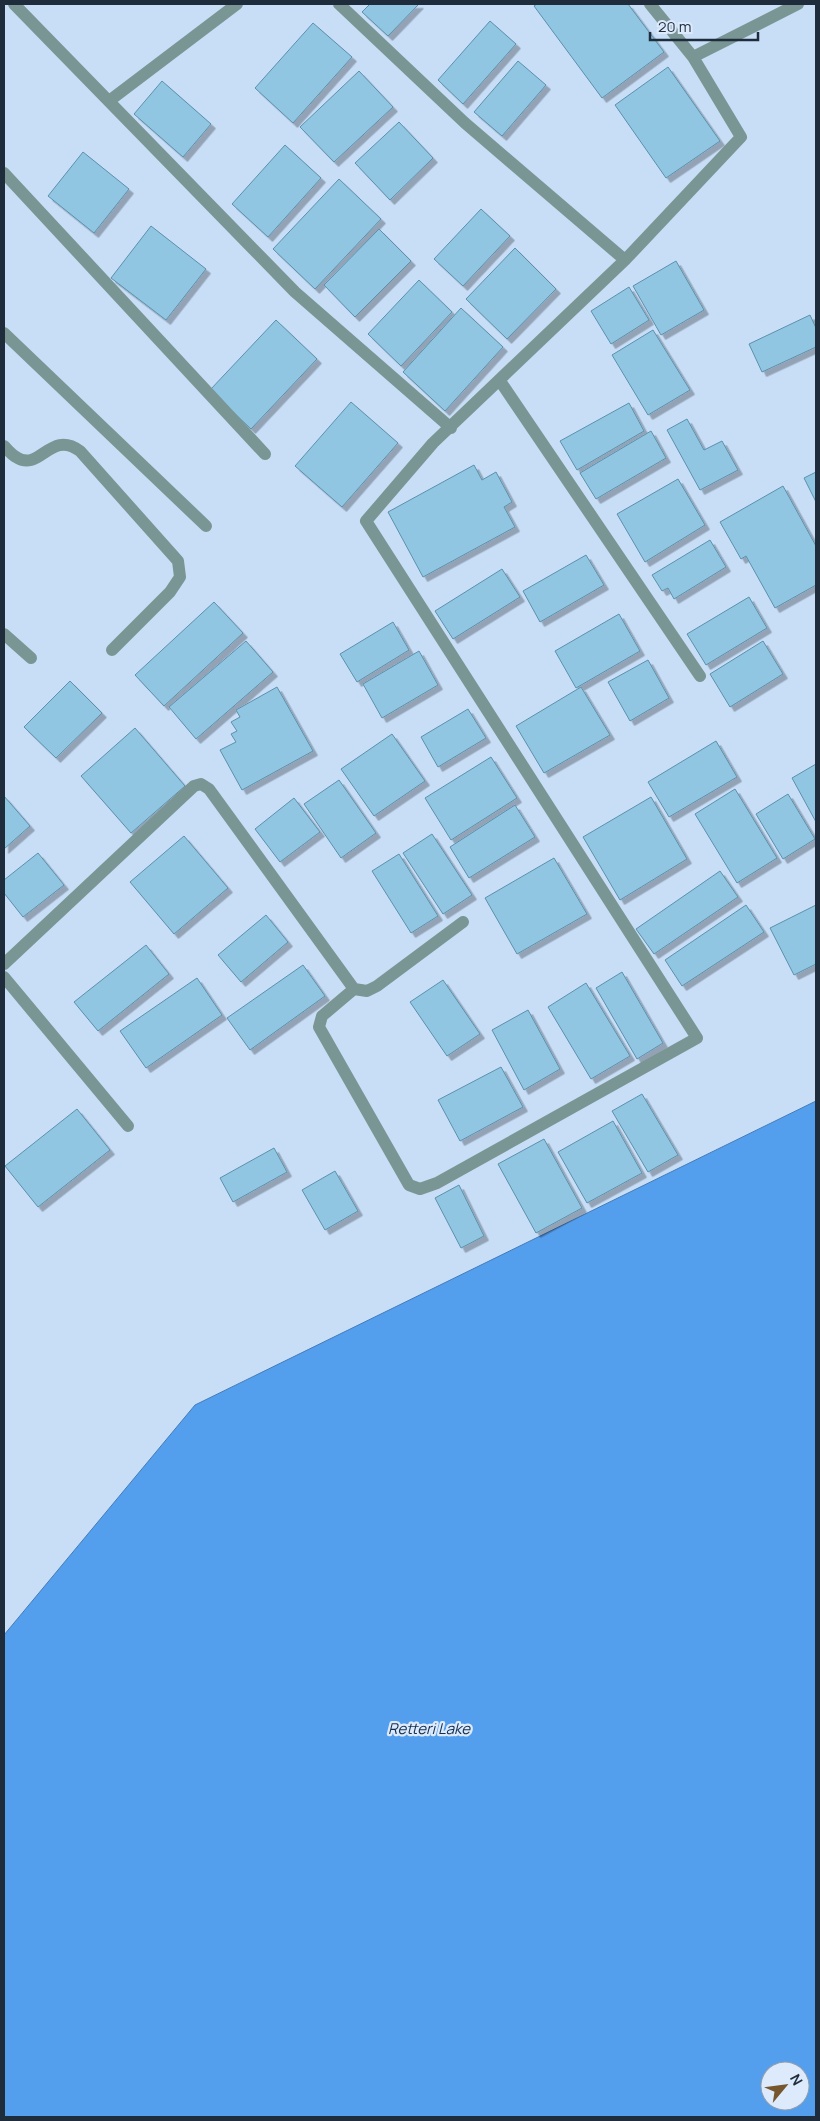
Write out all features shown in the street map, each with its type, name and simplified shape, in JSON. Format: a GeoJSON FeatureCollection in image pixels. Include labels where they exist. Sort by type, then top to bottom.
{"type":"FeatureCollection","features":[{"type":"Feature","properties":{"kind":"street"},"geometry":{"type":"LineString","coordinates":[[14,4],[295,292],[451,428]]}},
{"type":"Feature","properties":{"kind":"street"},"geometry":{"type":"LineString","coordinates":[[109,101],[237,4]]}},
{"type":"Feature","properties":{"kind":"street"},"geometry":{"type":"LineString","coordinates":[[339,4],[465,123],[625,260]]}},
{"type":"Feature","properties":{"kind":"street"},"geometry":{"type":"LineString","coordinates":[[354,989],[322,1016],[319,1027],[409,1185],[420,1189],[437,1183],[696,1038],[366,521],[433,443],[451,428],[625,260],[741,137],[694,57],[650,4]]}},
{"type":"Feature","properties":{"kind":"street"},"geometry":{"type":"LineString","coordinates":[[694,57],[798,4]]}},
{"type":"Feature","properties":{"kind":"street"},"geometry":{"type":"LineString","coordinates":[[4,173],[265,454]]}},
{"type":"Feature","properties":{"kind":"street"},"geometry":{"type":"LineString","coordinates":[[4,334],[206,526]]}},
{"type":"Feature","properties":{"kind":"street"},"geometry":{"type":"LineString","coordinates":[[500,381],[700,676]]}},
{"type":"Feature","properties":{"kind":"street"},"geometry":{"type":"LineString","coordinates":[[4,446],[17,458],[27,460],[35,458],[61,443],[72,444],[80,450],[178,561],[180,577],[170,592],[112,650]]}},
{"type":"Feature","properties":{"kind":"street"},"geometry":{"type":"LineString","coordinates":[[4,634],[31,658]]}},
{"type":"Feature","properties":{"kind":"street"},"geometry":{"type":"LineString","coordinates":[[4,964],[194,786],[201,784],[209,789],[354,989],[367,991],[377,986],[463,922]]}},
{"type":"Feature","properties":{"kind":"street"},"geometry":{"type":"LineString","coordinates":[[4,977],[128,1126]]}},
{"type":"Feature","properties":{"kind":"water","name":"Retteri Lake"},"geometry":{"type":"Polygon","coordinates":[[[816,1101],[816,2117],[4,2117],[4,1635],[195,1405],[816,1101]]]}},
{"type":"Feature","properties":{"kind":"building"},"geometry":{"type":"Polygon","coordinates":[[[370,4],[419,4],[388,36],[362,12],[370,4]]]}},
{"type":"Feature","properties":{"kind":"building"},"geometry":{"type":"Polygon","coordinates":[[[537,4],[628,4],[664,52],[602,98],[534,6],[537,4]]]}},
{"type":"Feature","properties":{"kind":"building"},"geometry":{"type":"Polygon","coordinates":[[[490,21],[516,44],[463,104],[438,80],[490,21]]]}},
{"type":"Feature","properties":{"kind":"building"},"geometry":{"type":"Polygon","coordinates":[[[313,23],[352,57],[293,123],[255,88],[313,23]]]}},
{"type":"Feature","properties":{"kind":"building"},"geometry":{"type":"Polygon","coordinates":[[[518,61],[546,85],[502,136],[474,112],[518,61]]]}},
{"type":"Feature","properties":{"kind":"building"},"geometry":{"type":"Polygon","coordinates":[[[668,67],[720,141],[666,178],[615,105],[668,67]]]}},
{"type":"Feature","properties":{"kind":"building"},"geometry":{"type":"Polygon","coordinates":[[[359,71],[393,107],[334,162],[300,127],[359,71]]]}},
{"type":"Feature","properties":{"kind":"building"},"geometry":{"type":"Polygon","coordinates":[[[162,81],[211,124],[183,157],[134,114],[162,81]]]}},
{"type":"Feature","properties":{"kind":"building"},"geometry":{"type":"Polygon","coordinates":[[[399,122],[433,158],[390,200],[355,163],[399,122]]]}},
{"type":"Feature","properties":{"kind":"building"},"geometry":{"type":"Polygon","coordinates":[[[285,145],[321,178],[268,237],[232,204],[285,145]]]}},
{"type":"Feature","properties":{"kind":"building"},"geometry":{"type":"Polygon","coordinates":[[[83,152],[129,189],[94,233],[48,196],[83,152]]]}},
{"type":"Feature","properties":{"kind":"building"},"geometry":{"type":"Polygon","coordinates":[[[339,179],[381,219],[315,289],[273,249],[339,179]]]}},
{"type":"Feature","properties":{"kind":"building"},"geometry":{"type":"Polygon","coordinates":[[[481,209],[510,236],[463,286],[434,259],[481,209]]]}},
{"type":"Feature","properties":{"kind":"building"},"geometry":{"type":"Polygon","coordinates":[[[151,226],[206,269],[166,320],[111,278],[151,226]]]}},
{"type":"Feature","properties":{"kind":"building"},"geometry":{"type":"Polygon","coordinates":[[[379,229],[411,261],[355,317],[324,285],[379,229]]]}},
{"type":"Feature","properties":{"kind":"building"},"geometry":{"type":"Polygon","coordinates":[[[515,248],[556,289],[507,339],[466,299],[515,248]]]}},
{"type":"Feature","properties":{"kind":"building"},"geometry":{"type":"Polygon","coordinates":[[[676,261],[704,310],[661,335],[633,286],[676,261]]]}},
{"type":"Feature","properties":{"kind":"building"},"geometry":{"type":"Polygon","coordinates":[[[419,280],[452,312],[401,366],[368,334],[419,280]]]}},
{"type":"Feature","properties":{"kind":"building"},"geometry":{"type":"Polygon","coordinates":[[[629,287],[649,320],[611,344],[591,311],[629,287]]]}},
{"type":"Feature","properties":{"kind":"building"},"geometry":{"type":"Polygon","coordinates":[[[461,308],[503,347],[445,411],[403,372],[461,308]]]}},
{"type":"Feature","properties":{"kind":"building"},"geometry":{"type":"Polygon","coordinates":[[[810,315],[816,328],[816,347],[762,372],[749,344],[810,315]]]}},
{"type":"Feature","properties":{"kind":"building"},"geometry":{"type":"Polygon","coordinates":[[[276,320],[317,359],[251,429],[210,390],[276,320]]]}},
{"type":"Feature","properties":{"kind":"building"},"geometry":{"type":"Polygon","coordinates":[[[653,330],[690,390],[648,415],[612,355],[653,330]]]}},
{"type":"Feature","properties":{"kind":"building"},"geometry":{"type":"Polygon","coordinates":[[[351,402],[398,443],[342,507],[295,466],[351,402]]]}},
{"type":"Feature","properties":{"kind":"building"},"geometry":{"type":"Polygon","coordinates":[[[629,403],[644,431],[577,470],[560,441],[629,403]]]}},
{"type":"Feature","properties":{"kind":"building"},"geometry":{"type":"Polygon","coordinates":[[[687,419],[704,450],[722,441],[738,470],[700,490],[667,430],[687,419]]]}},
{"type":"Feature","properties":{"kind":"building"},"geometry":{"type":"Polygon","coordinates":[[[651,431],[666,458],[596,499],[580,473],[651,431]]]}},
{"type":"Feature","properties":{"kind":"building"},"geometry":{"type":"Polygon","coordinates":[[[474,465],[482,480],[496,472],[512,502],[504,507],[515,527],[423,577],[388,512],[474,465]]]}},
{"type":"Feature","properties":{"kind":"building"},"geometry":{"type":"Polygon","coordinates":[[[816,472],[816,502],[804,478],[816,472]]]}},
{"type":"Feature","properties":{"kind":"building"},"geometry":{"type":"Polygon","coordinates":[[[678,479],[705,525],[645,562],[617,514],[678,479]]]}},
{"type":"Feature","properties":{"kind":"building"},"geometry":{"type":"Polygon","coordinates":[[[783,486],[816,546],[816,585],[775,608],[746,556],[741,559],[720,522],[783,486]]]}},
{"type":"Feature","properties":{"kind":"building"},"geometry":{"type":"Polygon","coordinates":[[[710,540],[726,567],[674,599],[668,588],[662,591],[652,575],[710,540]]]}},
{"type":"Feature","properties":{"kind":"building"},"geometry":{"type":"Polygon","coordinates":[[[586,555],[604,585],[540,622],[523,591],[586,555]]]}},
{"type":"Feature","properties":{"kind":"building"},"geometry":{"type":"Polygon","coordinates":[[[502,569],[520,597],[453,639],[435,611],[502,569]]]}},
{"type":"Feature","properties":{"kind":"building"},"geometry":{"type":"Polygon","coordinates":[[[749,597],[767,628],[706,665],[687,634],[749,597]]]}},
{"type":"Feature","properties":{"kind":"building"},"geometry":{"type":"Polygon","coordinates":[[[214,602],[243,633],[164,706],[135,675],[214,602]]]}},
{"type":"Feature","properties":{"kind":"building"},"geometry":{"type":"Polygon","coordinates":[[[619,614],[640,651],[576,688],[555,651],[619,614]]]}},
{"type":"Feature","properties":{"kind":"building"},"geometry":{"type":"Polygon","coordinates":[[[393,622],[409,650],[357,682],[340,654],[393,622]]]}},
{"type":"Feature","properties":{"kind":"building"},"geometry":{"type":"Polygon","coordinates":[[[246,641],[273,672],[196,739],[169,707],[246,641]]]}},
{"type":"Feature","properties":{"kind":"building"},"geometry":{"type":"Polygon","coordinates":[[[763,641],[783,674],[730,707],[710,674],[763,641]]]}},
{"type":"Feature","properties":{"kind":"building"},"geometry":{"type":"Polygon","coordinates":[[[419,651],[438,685],[382,718],[363,684],[419,651]]]}},
{"type":"Feature","properties":{"kind":"building"},"geometry":{"type":"Polygon","coordinates":[[[648,660],[669,698],[630,721],[608,682],[648,660]]]}},
{"type":"Feature","properties":{"kind":"building"},"geometry":{"type":"Polygon","coordinates":[[[70,681],[102,713],[56,758],[24,727],[70,681]]]}},
{"type":"Feature","properties":{"kind":"building"},"geometry":{"type":"Polygon","coordinates":[[[277,687],[313,751],[242,790],[220,750],[236,742],[231,734],[237,731],[231,722],[240,717],[236,710],[277,687]]]}},
{"type":"Feature","properties":{"kind":"building"},"geometry":{"type":"Polygon","coordinates":[[[581,687],[610,735],[544,773],[516,726],[581,687]]]}},
{"type":"Feature","properties":{"kind":"building"},"geometry":{"type":"Polygon","coordinates":[[[468,709],[486,738],[438,767],[421,737],[468,709]]]}},
{"type":"Feature","properties":{"kind":"building"},"geometry":{"type":"Polygon","coordinates":[[[135,728],[185,786],[131,833],[81,776],[135,728]]]}},
{"type":"Feature","properties":{"kind":"building"},"geometry":{"type":"Polygon","coordinates":[[[392,734],[425,781],[374,816],[341,769],[392,734]]]}},
{"type":"Feature","properties":{"kind":"building"},"geometry":{"type":"Polygon","coordinates":[[[716,741],[737,777],[669,817],[648,782],[716,741]]]}},
{"type":"Feature","properties":{"kind":"building"},"geometry":{"type":"Polygon","coordinates":[[[491,757],[517,798],[451,840],[425,798],[491,757]]]}},
{"type":"Feature","properties":{"kind":"building"},"geometry":{"type":"Polygon","coordinates":[[[816,764],[816,822],[792,778],[816,764]]]}},
{"type":"Feature","properties":{"kind":"building"},"geometry":{"type":"Polygon","coordinates":[[[339,780],[376,833],[341,858],[304,804],[339,780]]]}},
{"type":"Feature","properties":{"kind":"building"},"geometry":{"type":"Polygon","coordinates":[[[735,789],[777,858],[737,883],[695,814],[735,789]]]}},
{"type":"Feature","properties":{"kind":"building"},"geometry":{"type":"Polygon","coordinates":[[[788,794],[815,839],[783,859],[756,814],[788,794]]]}},
{"type":"Feature","properties":{"kind":"building"},"geometry":{"type":"Polygon","coordinates":[[[4,796],[30,826],[4,849],[4,796]]]}},
{"type":"Feature","properties":{"kind":"building"},"geometry":{"type":"Polygon","coordinates":[[[651,797],[687,859],[620,900],[583,837],[651,797]]]}},
{"type":"Feature","properties":{"kind":"building"},"geometry":{"type":"Polygon","coordinates":[[[294,798],[320,832],[280,862],[255,829],[294,798]]]}},
{"type":"Feature","properties":{"kind":"building"},"geometry":{"type":"Polygon","coordinates":[[[515,805],[535,837],[469,878],[450,847],[515,805]]]}},
{"type":"Feature","properties":{"kind":"building"},"geometry":{"type":"Polygon","coordinates":[[[432,834],[472,895],[443,914],[403,853],[432,834]]]}},
{"type":"Feature","properties":{"kind":"building"},"geometry":{"type":"Polygon","coordinates":[[[184,836],[228,888],[174,934],[130,882],[184,836]]]}},
{"type":"Feature","properties":{"kind":"building"},"geometry":{"type":"Polygon","coordinates":[[[38,853],[64,885],[23,917],[4,893],[4,880],[38,853]]]}},
{"type":"Feature","properties":{"kind":"building"},"geometry":{"type":"Polygon","coordinates":[[[399,854],[438,916],[411,933],[372,871],[399,854]]]}},
{"type":"Feature","properties":{"kind":"building"},"geometry":{"type":"Polygon","coordinates":[[[554,858],[587,914],[517,954],[485,898],[554,858]]]}},
{"type":"Feature","properties":{"kind":"building"},"geometry":{"type":"Polygon","coordinates":[[[720,871],[738,897],[654,954],[636,929],[720,871]]]}},
{"type":"Feature","properties":{"kind":"building"},"geometry":{"type":"Polygon","coordinates":[[[746,905],[764,932],[682,986],[665,960],[746,905]]]}},
{"type":"Feature","properties":{"kind":"building"},"geometry":{"type":"Polygon","coordinates":[[[816,905],[816,964],[794,975],[770,928],[816,905]]]}},
{"type":"Feature","properties":{"kind":"building"},"geometry":{"type":"Polygon","coordinates":[[[266,915],[288,942],[241,982],[218,955],[266,915]]]}},
{"type":"Feature","properties":{"kind":"building"},"geometry":{"type":"Polygon","coordinates":[[[146,945],[169,974],[98,1031],[74,1002],[146,945]]]}},
{"type":"Feature","properties":{"kind":"building"},"geometry":{"type":"Polygon","coordinates":[[[303,965],[325,996],[250,1050],[227,1018],[303,965]]]}},
{"type":"Feature","properties":{"kind":"building"},"geometry":{"type":"Polygon","coordinates":[[[622,972],[663,1043],[637,1059],[596,988],[622,972]]]}},
{"type":"Feature","properties":{"kind":"building"},"geometry":{"type":"Polygon","coordinates":[[[197,978],[222,1015],[146,1068],[120,1031],[197,978]]]}},
{"type":"Feature","properties":{"kind":"building"},"geometry":{"type":"Polygon","coordinates":[[[443,980],[480,1034],[447,1056],[410,1002],[443,980]]]}},
{"type":"Feature","properties":{"kind":"building"},"geometry":{"type":"Polygon","coordinates":[[[586,983],[630,1056],[591,1079],[548,1007],[586,983]]]}},
{"type":"Feature","properties":{"kind":"building"},"geometry":{"type":"Polygon","coordinates":[[[528,1010],[560,1069],[524,1090],[492,1030],[528,1010]]]}},
{"type":"Feature","properties":{"kind":"building"},"geometry":{"type":"Polygon","coordinates":[[[501,1067],[523,1107],[460,1141],[438,1100],[501,1067]]]}},
{"type":"Feature","properties":{"kind":"building"},"geometry":{"type":"Polygon","coordinates":[[[642,1094],[678,1155],[648,1172],[612,1111],[642,1094]]]}},
{"type":"Feature","properties":{"kind":"building"},"geometry":{"type":"Polygon","coordinates":[[[77,1109],[110,1150],[38,1207],[5,1166],[77,1109]]]}},
{"type":"Feature","properties":{"kind":"building"},"geometry":{"type":"Polygon","coordinates":[[[613,1121],[642,1173],[587,1203],[558,1152],[613,1121]]]}},
{"type":"Feature","properties":{"kind":"building"},"geometry":{"type":"Polygon","coordinates":[[[544,1139],[582,1208],[536,1233],[498,1164],[544,1139]]]}},
{"type":"Feature","properties":{"kind":"building"},"geometry":{"type":"Polygon","coordinates":[[[274,1148],[287,1172],[233,1202],[220,1178],[274,1148]]]}},
{"type":"Feature","properties":{"kind":"building"},"geometry":{"type":"Polygon","coordinates":[[[335,1171],[358,1211],[325,1230],[302,1190],[335,1171]]]}},
{"type":"Feature","properties":{"kind":"building"},"geometry":{"type":"Polygon","coordinates":[[[459,1185],[484,1236],[461,1248],[435,1198],[459,1185]]]}}]}
